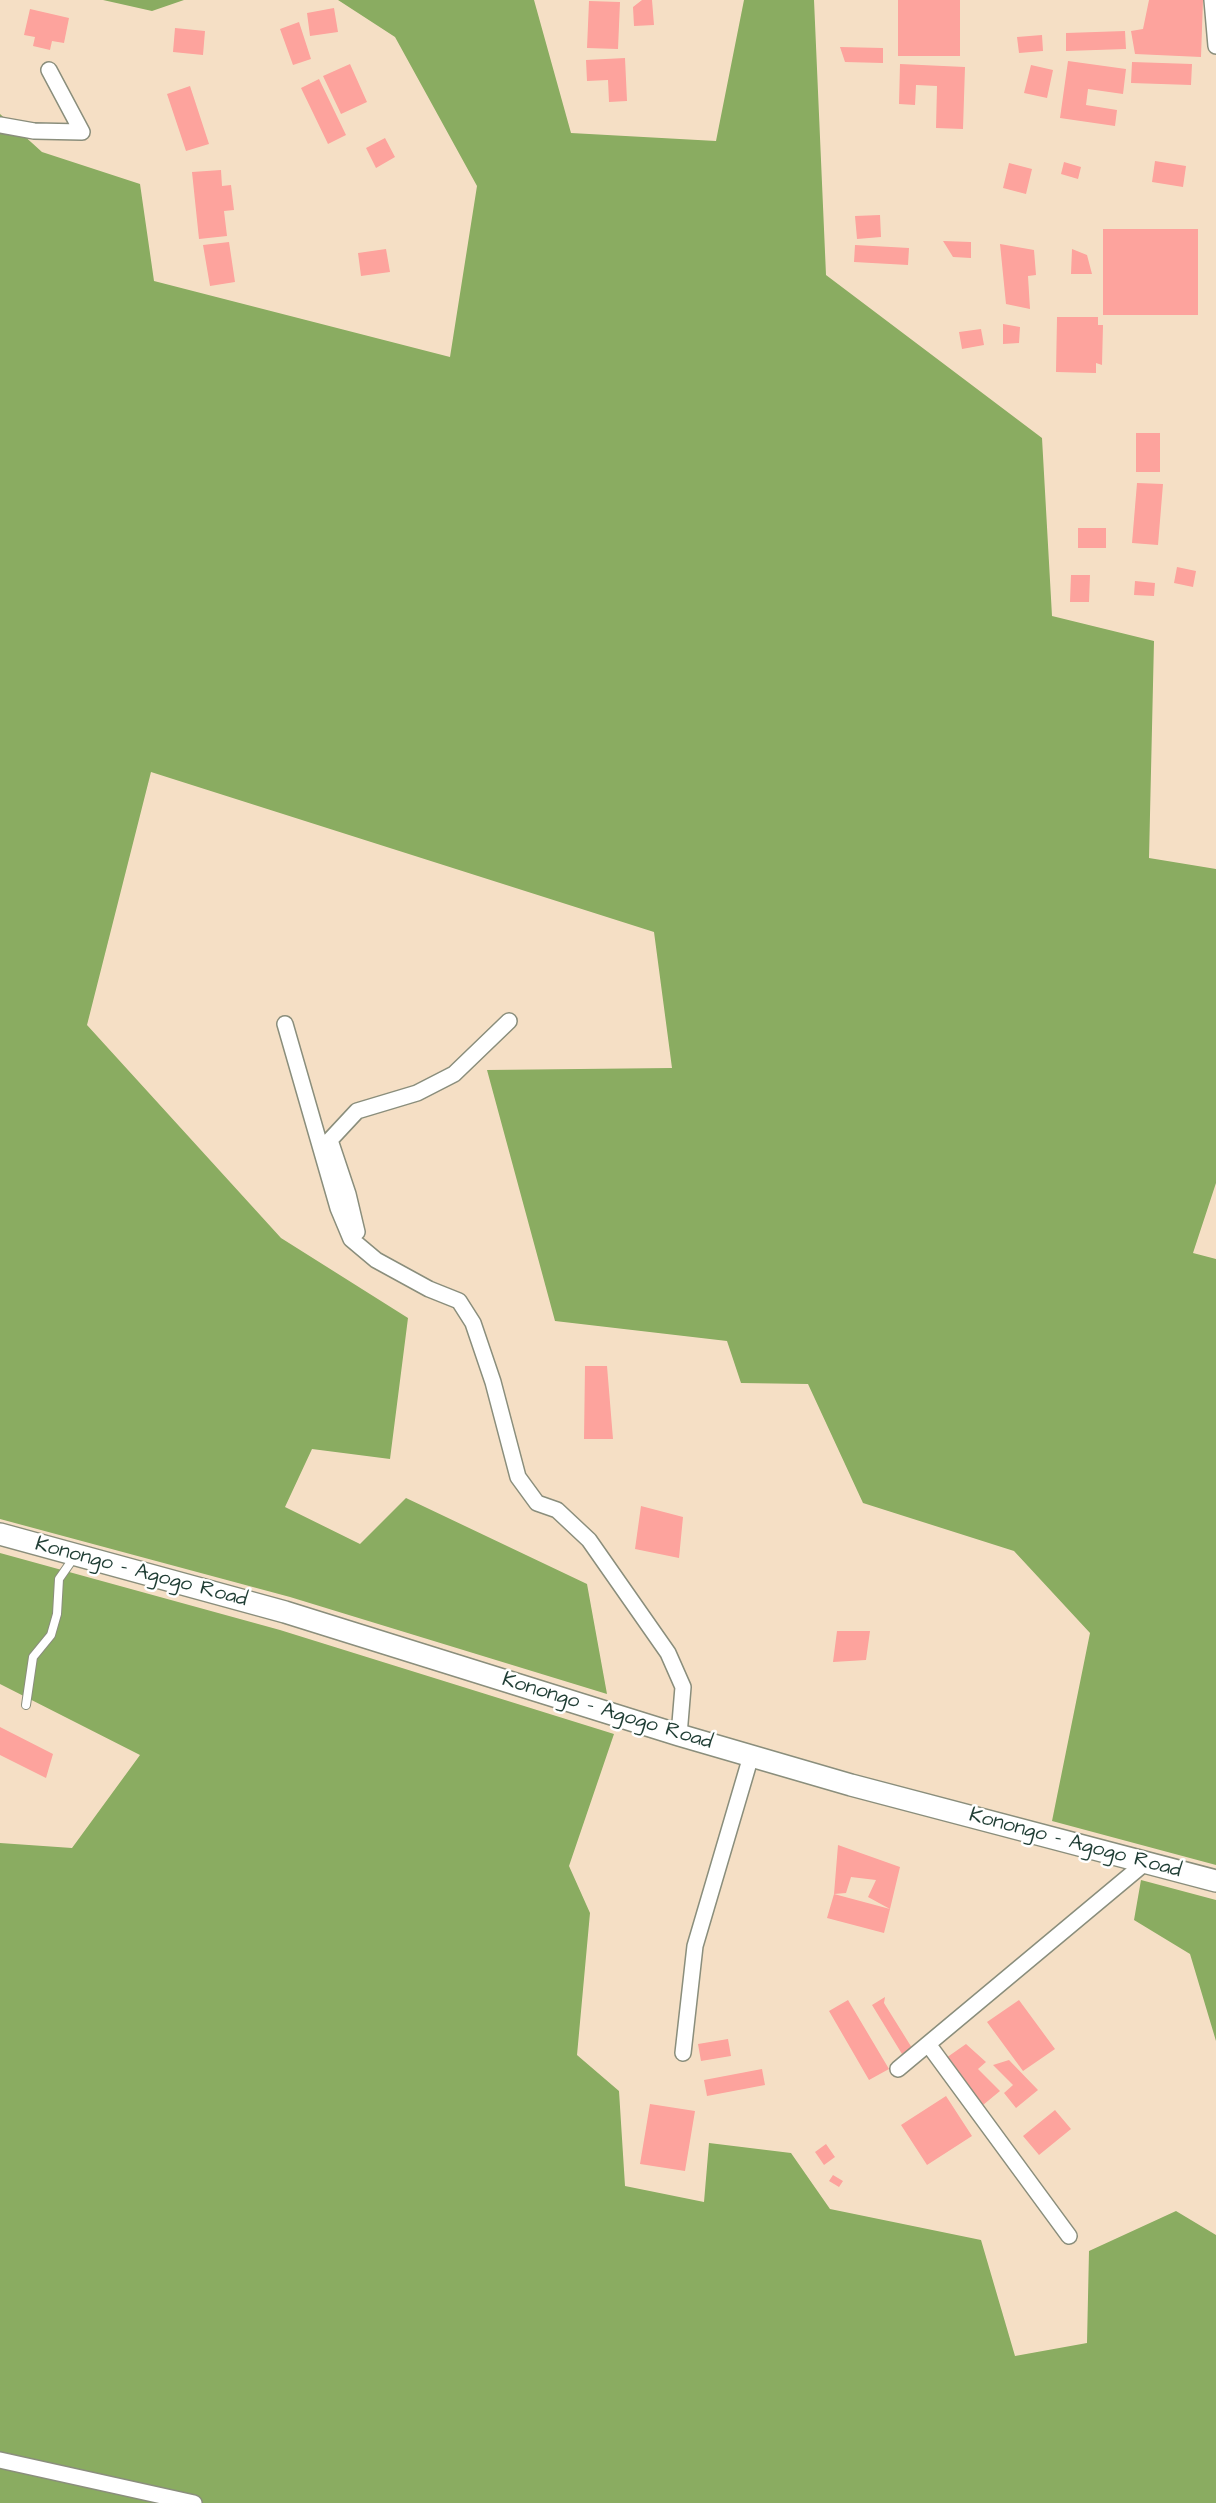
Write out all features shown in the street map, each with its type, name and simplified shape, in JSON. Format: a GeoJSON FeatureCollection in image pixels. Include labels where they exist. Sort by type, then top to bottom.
{"type":"FeatureCollection","features":[{"type":"Feature","properties":{"kind":"main road","name":"Konongo - Agogo Road"},"geometry":{"type":"LineString","coordinates":[[0,1534],[285,1612],[679,1735],[851,1785],[1216,1881]]}},
{"type":"Feature","properties":{"kind":"street"},"geometry":{"type":"LineString","coordinates":[[1212,0],[1216,46]]}},
{"type":"Feature","properties":{"kind":"street"},"geometry":{"type":"LineString","coordinates":[[0,125],[34,131],[82,132],[49,70]]}},
{"type":"Feature","properties":{"kind":"street"},"geometry":{"type":"LineString","coordinates":[[357,1232],[348,1194],[330,1140],[357,1111],[417,1094],[454,1074],[509,1021]]}},
{"type":"Feature","properties":{"kind":"street"},"geometry":{"type":"LineString","coordinates":[[285,1024],[338,1208],[351,1239],[376,1260],[429,1289],[459,1301],[473,1323],[490,1372],[518,1477],[537,1503],[557,1510],[589,1540],[668,1653],[683,1687],[679,1735]]}},
{"type":"Feature","properties":{"kind":"street"},"geometry":{"type":"LineString","coordinates":[[683,2053],[695,1946],[751,1756]]}},
{"type":"Feature","properties":{"kind":"street"},"geometry":{"type":"LineString","coordinates":[[898,2068],[1146,1862]]}},
{"type":"Feature","properties":{"kind":"street"},"geometry":{"type":"LineString","coordinates":[[928,2044],[1069,2236]]}},
{"type":"Feature","properties":{"kind":"street"},"geometry":{"type":"LineString","coordinates":[[0,2460],[194,2503]]}},
{"type":"Feature","properties":{"kind":"lane"},"geometry":{"type":"LineString","coordinates":[[26,1705],[33,1657],[51,1635],[59,1579],[76,1554]]}},
{"type":"Feature","properties":{"kind":"green space"},"geometry":{"type":"Polygon","coordinates":[[[103,0],[184,0],[152,11],[103,0]]]}},
{"type":"Feature","properties":{"kind":"green space"},"geometry":{"type":"Polygon","coordinates":[[[338,0],[534,0],[571,133],[716,141],[744,0],[814,0],[826,275],[1042,438],[1052,616],[1154,641],[1149,858],[1216,869],[1216,1183],[1193,1253],[1216,1259],[1216,1865],[1052,1821],[1090,1633],[1014,1551],[863,1503],[808,1384],[741,1383],[727,1341],[555,1321],[487,1070],[672,1068],[654,932],[151,772],[87,1025],[281,1238],[408,1318],[390,1459],[312,1449],[285,1507],[360,1544],[406,1498],[587,1584],[607,1694],[290,1597],[0,1519],[0,114],[42,152],[140,184],[154,281],[450,357],[477,186],[395,37],[338,0]]]}},
{"type":"Feature","properties":{"kind":"green space"},"geometry":{"type":"Polygon","coordinates":[[[0,1553],[280,1630],[614,1734],[569,1866],[590,1913],[577,2055],[619,2091],[625,2186],[704,2202],[709,2143],[791,2153],[830,2209],[981,2240],[1015,2356],[1087,2343],[1089,2251],[1176,2211],[1216,2235],[1216,2503],[0,2503],[0,1843],[72,1848],[140,1755],[0,1684],[0,1553]]]}},
{"type":"Feature","properties":{"kind":"green space"},"geometry":{"type":"Polygon","coordinates":[[[1141,1880],[1216,1900],[1216,2041],[1190,1954],[1134,1920],[1141,1880]]]}},
{"type":"Feature","properties":{"kind":"building"},"geometry":{"type":"Polygon","coordinates":[[[642,0],[652,0],[654,25],[634,26],[633,7],[642,0]]]}},
{"type":"Feature","properties":{"kind":"building"},"geometry":{"type":"Polygon","coordinates":[[[898,0],[960,0],[960,56],[898,56],[898,0]]]}},
{"type":"Feature","properties":{"kind":"building"},"geometry":{"type":"Polygon","coordinates":[[[1149,0],[1203,0],[1201,57],[1135,54],[1131,31],[1143,29],[1149,0]]]}},
{"type":"Feature","properties":{"kind":"building"},"geometry":{"type":"Polygon","coordinates":[[[589,1],[620,2],[618,49],[587,48],[589,1]]]}},
{"type":"Feature","properties":{"kind":"building"},"geometry":{"type":"Polygon","coordinates":[[[334,8],[338,32],[310,36],[307,13],[334,8]]]}},
{"type":"Feature","properties":{"kind":"building"},"geometry":{"type":"Polygon","coordinates":[[[30,9],[69,18],[64,43],[52,41],[50,50],[33,46],[35,37],[24,35],[30,9]]]}},
{"type":"Feature","properties":{"kind":"building"},"geometry":{"type":"Polygon","coordinates":[[[299,22],[311,59],[293,65],[280,29],[299,22]]]}},
{"type":"Feature","properties":{"kind":"building"},"geometry":{"type":"Polygon","coordinates":[[[175,28],[205,31],[203,55],[173,52],[175,28]]]}},
{"type":"Feature","properties":{"kind":"building"},"geometry":{"type":"Polygon","coordinates":[[[1125,31],[1126,49],[1066,51],[1066,33],[1125,31]]]}},
{"type":"Feature","properties":{"kind":"building"},"geometry":{"type":"Polygon","coordinates":[[[1042,35],[1043,51],[1019,53],[1017,37],[1042,35]]]}},
{"type":"Feature","properties":{"kind":"building"},"geometry":{"type":"Polygon","coordinates":[[[840,47],[883,48],[883,63],[845,62],[840,47]]]}},
{"type":"Feature","properties":{"kind":"building"},"geometry":{"type":"Polygon","coordinates":[[[625,58],[627,101],[609,102],[608,80],[587,81],[586,60],[625,58]]]}},
{"type":"Feature","properties":{"kind":"building"},"geometry":{"type":"Polygon","coordinates":[[[1068,61],[1126,69],[1123,94],[1088,89],[1086,105],[1117,110],[1115,126],[1060,118],[1068,61]]]}},
{"type":"Feature","properties":{"kind":"building"},"geometry":{"type":"Polygon","coordinates":[[[1132,62],[1192,64],[1191,85],[1131,83],[1132,62]]]}},
{"type":"Feature","properties":{"kind":"building"},"geometry":{"type":"Polygon","coordinates":[[[350,64],[367,102],[341,114],[323,76],[350,64]]]}},
{"type":"Feature","properties":{"kind":"building"},"geometry":{"type":"Polygon","coordinates":[[[900,64],[965,67],[963,129],[936,128],[937,86],[916,85],[915,105],[899,104],[900,64]]]}},
{"type":"Feature","properties":{"kind":"building"},"geometry":{"type":"Polygon","coordinates":[[[1031,65],[1053,70],[1047,98],[1024,93],[1031,65]]]}},
{"type":"Feature","properties":{"kind":"building"},"geometry":{"type":"Polygon","coordinates":[[[319,79],[346,135],[328,144],[301,88],[319,79]]]}},
{"type":"Feature","properties":{"kind":"building"},"geometry":{"type":"Polygon","coordinates":[[[190,86],[209,144],[186,151],[167,94],[190,86]]]}},
{"type":"Feature","properties":{"kind":"building"},"geometry":{"type":"Polygon","coordinates":[[[385,138],[395,157],[376,168],[366,148],[385,138]]]}},
{"type":"Feature","properties":{"kind":"building"},"geometry":{"type":"Polygon","coordinates":[[[1155,161],[1186,166],[1183,187],[1152,182],[1155,161]]]}},
{"type":"Feature","properties":{"kind":"building"},"geometry":{"type":"Polygon","coordinates":[[[1064,162],[1081,167],[1078,179],[1061,174],[1064,162]]]}},
{"type":"Feature","properties":{"kind":"building"},"geometry":{"type":"Polygon","coordinates":[[[1009,163],[1032,169],[1026,194],[1003,188],[1009,163]]]}},
{"type":"Feature","properties":{"kind":"building"},"geometry":{"type":"Polygon","coordinates":[[[221,170],[222,186],[231,185],[234,210],[224,211],[227,236],[199,239],[192,172],[221,170]]]}},
{"type":"Feature","properties":{"kind":"building"},"geometry":{"type":"Polygon","coordinates":[[[880,215],[881,237],[857,239],[855,216],[880,215]]]}},
{"type":"Feature","properties":{"kind":"building"},"geometry":{"type":"Polygon","coordinates":[[[1103,229],[1198,229],[1198,315],[1103,315],[1103,229]]]}},
{"type":"Feature","properties":{"kind":"building"},"geometry":{"type":"Polygon","coordinates":[[[943,241],[971,242],[971,258],[953,257],[943,241]]]}},
{"type":"Feature","properties":{"kind":"building"},"geometry":{"type":"Polygon","coordinates":[[[229,242],[235,282],[210,286],[203,245],[229,242]]]}},
{"type":"Feature","properties":{"kind":"building"},"geometry":{"type":"Polygon","coordinates":[[[1000,244],[1034,250],[1036,275],[1028,276],[1030,309],[1006,304],[1000,244]]]}},
{"type":"Feature","properties":{"kind":"building"},"geometry":{"type":"Polygon","coordinates":[[[855,245],[909,248],[908,265],[854,262],[855,245]]]}},
{"type":"Feature","properties":{"kind":"building"},"geometry":{"type":"Polygon","coordinates":[[[386,249],[390,272],[361,276],[358,253],[386,249]]]}},
{"type":"Feature","properties":{"kind":"building"},"geometry":{"type":"Polygon","coordinates":[[[1072,249],[1087,255],[1092,274],[1071,274],[1072,249]]]}},
{"type":"Feature","properties":{"kind":"building"},"geometry":{"type":"Polygon","coordinates":[[[1057,317],[1098,317],[1098,325],[1103,325],[1102,365],[1096,363],[1096,373],[1056,372],[1057,317]]]}},
{"type":"Feature","properties":{"kind":"building"},"geometry":{"type":"Polygon","coordinates":[[[1003,324],[1020,327],[1019,343],[1003,344],[1003,324]]]}},
{"type":"Feature","properties":{"kind":"building"},"geometry":{"type":"Polygon","coordinates":[[[981,329],[984,345],[962,349],[959,332],[981,329]]]}},
{"type":"Feature","properties":{"kind":"building"},"geometry":{"type":"Polygon","coordinates":[[[1136,433],[1160,433],[1160,472],[1136,472],[1136,433]]]}},
{"type":"Feature","properties":{"kind":"building"},"geometry":{"type":"Polygon","coordinates":[[[1137,483],[1163,484],[1158,545],[1132,543],[1137,483]]]}},
{"type":"Feature","properties":{"kind":"building"},"geometry":{"type":"Polygon","coordinates":[[[1078,528],[1106,528],[1106,548],[1078,548],[1078,528]]]}},
{"type":"Feature","properties":{"kind":"building"},"geometry":{"type":"Polygon","coordinates":[[[1177,567],[1196,571],[1193,587],[1174,583],[1177,567]]]}},
{"type":"Feature","properties":{"kind":"building"},"geometry":{"type":"Polygon","coordinates":[[[1071,575],[1090,575],[1089,602],[1070,602],[1071,575]]]}},
{"type":"Feature","properties":{"kind":"building"},"geometry":{"type":"Polygon","coordinates":[[[1135,581],[1155,583],[1154,596],[1134,595],[1135,581]]]}},
{"type":"Feature","properties":{"kind":"building"},"geometry":{"type":"Polygon","coordinates":[[[585,1366],[607,1366],[613,1439],[584,1439],[585,1366]]]}},
{"type":"Feature","properties":{"kind":"building"},"geometry":{"type":"Polygon","coordinates":[[[641,1506],[683,1517],[679,1558],[635,1549],[641,1506]]]}},
{"type":"Feature","properties":{"kind":"building"},"geometry":{"type":"Polygon","coordinates":[[[837,1631],[870,1631],[866,1660],[833,1662],[837,1631]]]}},
{"type":"Feature","properties":{"kind":"building"},"geometry":{"type":"Polygon","coordinates":[[[0,1727],[53,1754],[46,1778],[0,1755],[0,1727]]]}},
{"type":"Feature","properties":{"kind":"building"},"geometry":{"type":"Polygon","coordinates":[[[838,1845],[900,1867],[890,1909],[868,1897],[876,1880],[851,1877],[846,1893],[834,1894],[838,1845]]]}},
{"type":"Feature","properties":{"kind":"building"},"geometry":{"type":"Polygon","coordinates":[[[834,1894],[890,1909],[884,1933],[827,1918],[834,1894]]]}},
{"type":"Feature","properties":{"kind":"building"},"geometry":{"type":"Polygon","coordinates":[[[885,1997],[884,2003],[912,2048],[902,2054],[872,2005],[885,1997]]]}},
{"type":"Feature","properties":{"kind":"building"},"geometry":{"type":"Polygon","coordinates":[[[848,2000],[889,2069],[869,2080],[829,2011],[848,2000]]]}},
{"type":"Feature","properties":{"kind":"building"},"geometry":{"type":"Polygon","coordinates":[[[1019,2000],[1055,2049],[1023,2071],[987,2022],[1019,2000]]]}},
{"type":"Feature","properties":{"kind":"building"},"geometry":{"type":"Polygon","coordinates":[[[728,2039],[731,2056],[701,2061],[698,2044],[728,2039]]]}},
{"type":"Feature","properties":{"kind":"building"},"geometry":{"type":"Polygon","coordinates":[[[966,2044],[986,2062],[978,2069],[1000,2091],[983,2105],[946,2058],[966,2044]]]}},
{"type":"Feature","properties":{"kind":"building"},"geometry":{"type":"Polygon","coordinates":[[[1009,2060],[1038,2090],[1016,2108],[1004,2093],[1013,2085],[993,2065],[1009,2060]]]}},
{"type":"Feature","properties":{"kind":"building"},"geometry":{"type":"Polygon","coordinates":[[[762,2069],[765,2085],[707,2096],[704,2080],[762,2069]]]}},
{"type":"Feature","properties":{"kind":"building"},"geometry":{"type":"Polygon","coordinates":[[[946,2096],[972,2136],[927,2165],[901,2125],[946,2096]]]}},
{"type":"Feature","properties":{"kind":"building"},"geometry":{"type":"Polygon","coordinates":[[[650,2104],[695,2111],[685,2171],[640,2164],[650,2104]]]}},
{"type":"Feature","properties":{"kind":"building"},"geometry":{"type":"Polygon","coordinates":[[[1055,2110],[1071,2129],[1039,2155],[1023,2136],[1055,2110]]]}},
{"type":"Feature","properties":{"kind":"building"},"geometry":{"type":"Polygon","coordinates":[[[826,2144],[835,2157],[824,2165],[815,2152],[826,2144]]]}},
{"type":"Feature","properties":{"kind":"building"},"geometry":{"type":"Polygon","coordinates":[[[833,2175],[843,2181],[839,2187],[829,2181],[833,2175]]]}}]}
